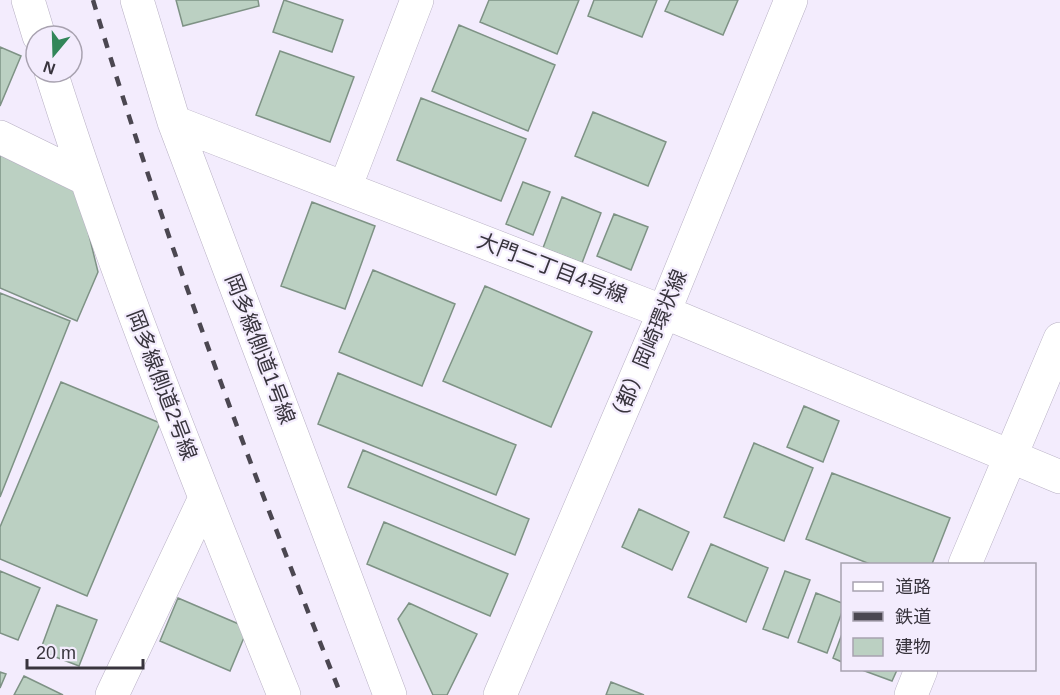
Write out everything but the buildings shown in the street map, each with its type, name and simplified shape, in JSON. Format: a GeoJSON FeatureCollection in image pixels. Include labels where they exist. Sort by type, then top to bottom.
{"type":"FeatureCollection","features":[{"type":"Feature","properties":{"kind":"street"},"geometry":{"type":"LineString","coordinates":[[28,0],[35,24]]}},
{"type":"Feature","properties":{"kind":"street","name":"岡多線側道1号線"},"geometry":{"type":"LineString","coordinates":[[137,0],[174,122],[390,695]]}},
{"type":"Feature","properties":{"kind":"street"},"geometry":{"type":"LineString","coordinates":[[345,188],[417,0]]}},
{"type":"Feature","properties":{"kind":"street","name":"（都）岡崎環状線"},"geometry":{"type":"LineString","coordinates":[[500,695],[664,312],[791,0]]}},
{"type":"Feature","properties":{"kind":"street","name":"岡多線側道2号線"},"geometry":{"type":"LineString","coordinates":[[55,84],[84,178],[205,498],[284,695]]}},
{"type":"Feature","properties":{"kind":"street","name":"大門二丁目4号線"},"geometry":{"type":"LineString","coordinates":[[174,122],[664,312],[1060,477]]}},
{"type":"Feature","properties":{"kind":"street"},"geometry":{"type":"LineString","coordinates":[[0,137],[84,178]]}},
{"type":"Feature","properties":{"kind":"street"},"geometry":{"type":"LineString","coordinates":[[965,563],[1060,339]]}},
{"type":"Feature","properties":{"kind":"street"},"geometry":{"type":"LineString","coordinates":[[112,695],[205,498]]}},
{"type":"Feature","properties":{"kind":"street"},"geometry":{"type":"LineString","coordinates":[[911,695],[920,671]]}},
{"type":"Feature","properties":{"kind":"railway"},"geometry":{"type":"LineString","coordinates":[[93,0],[148,176],[209,350],[341,695]]}}]}
